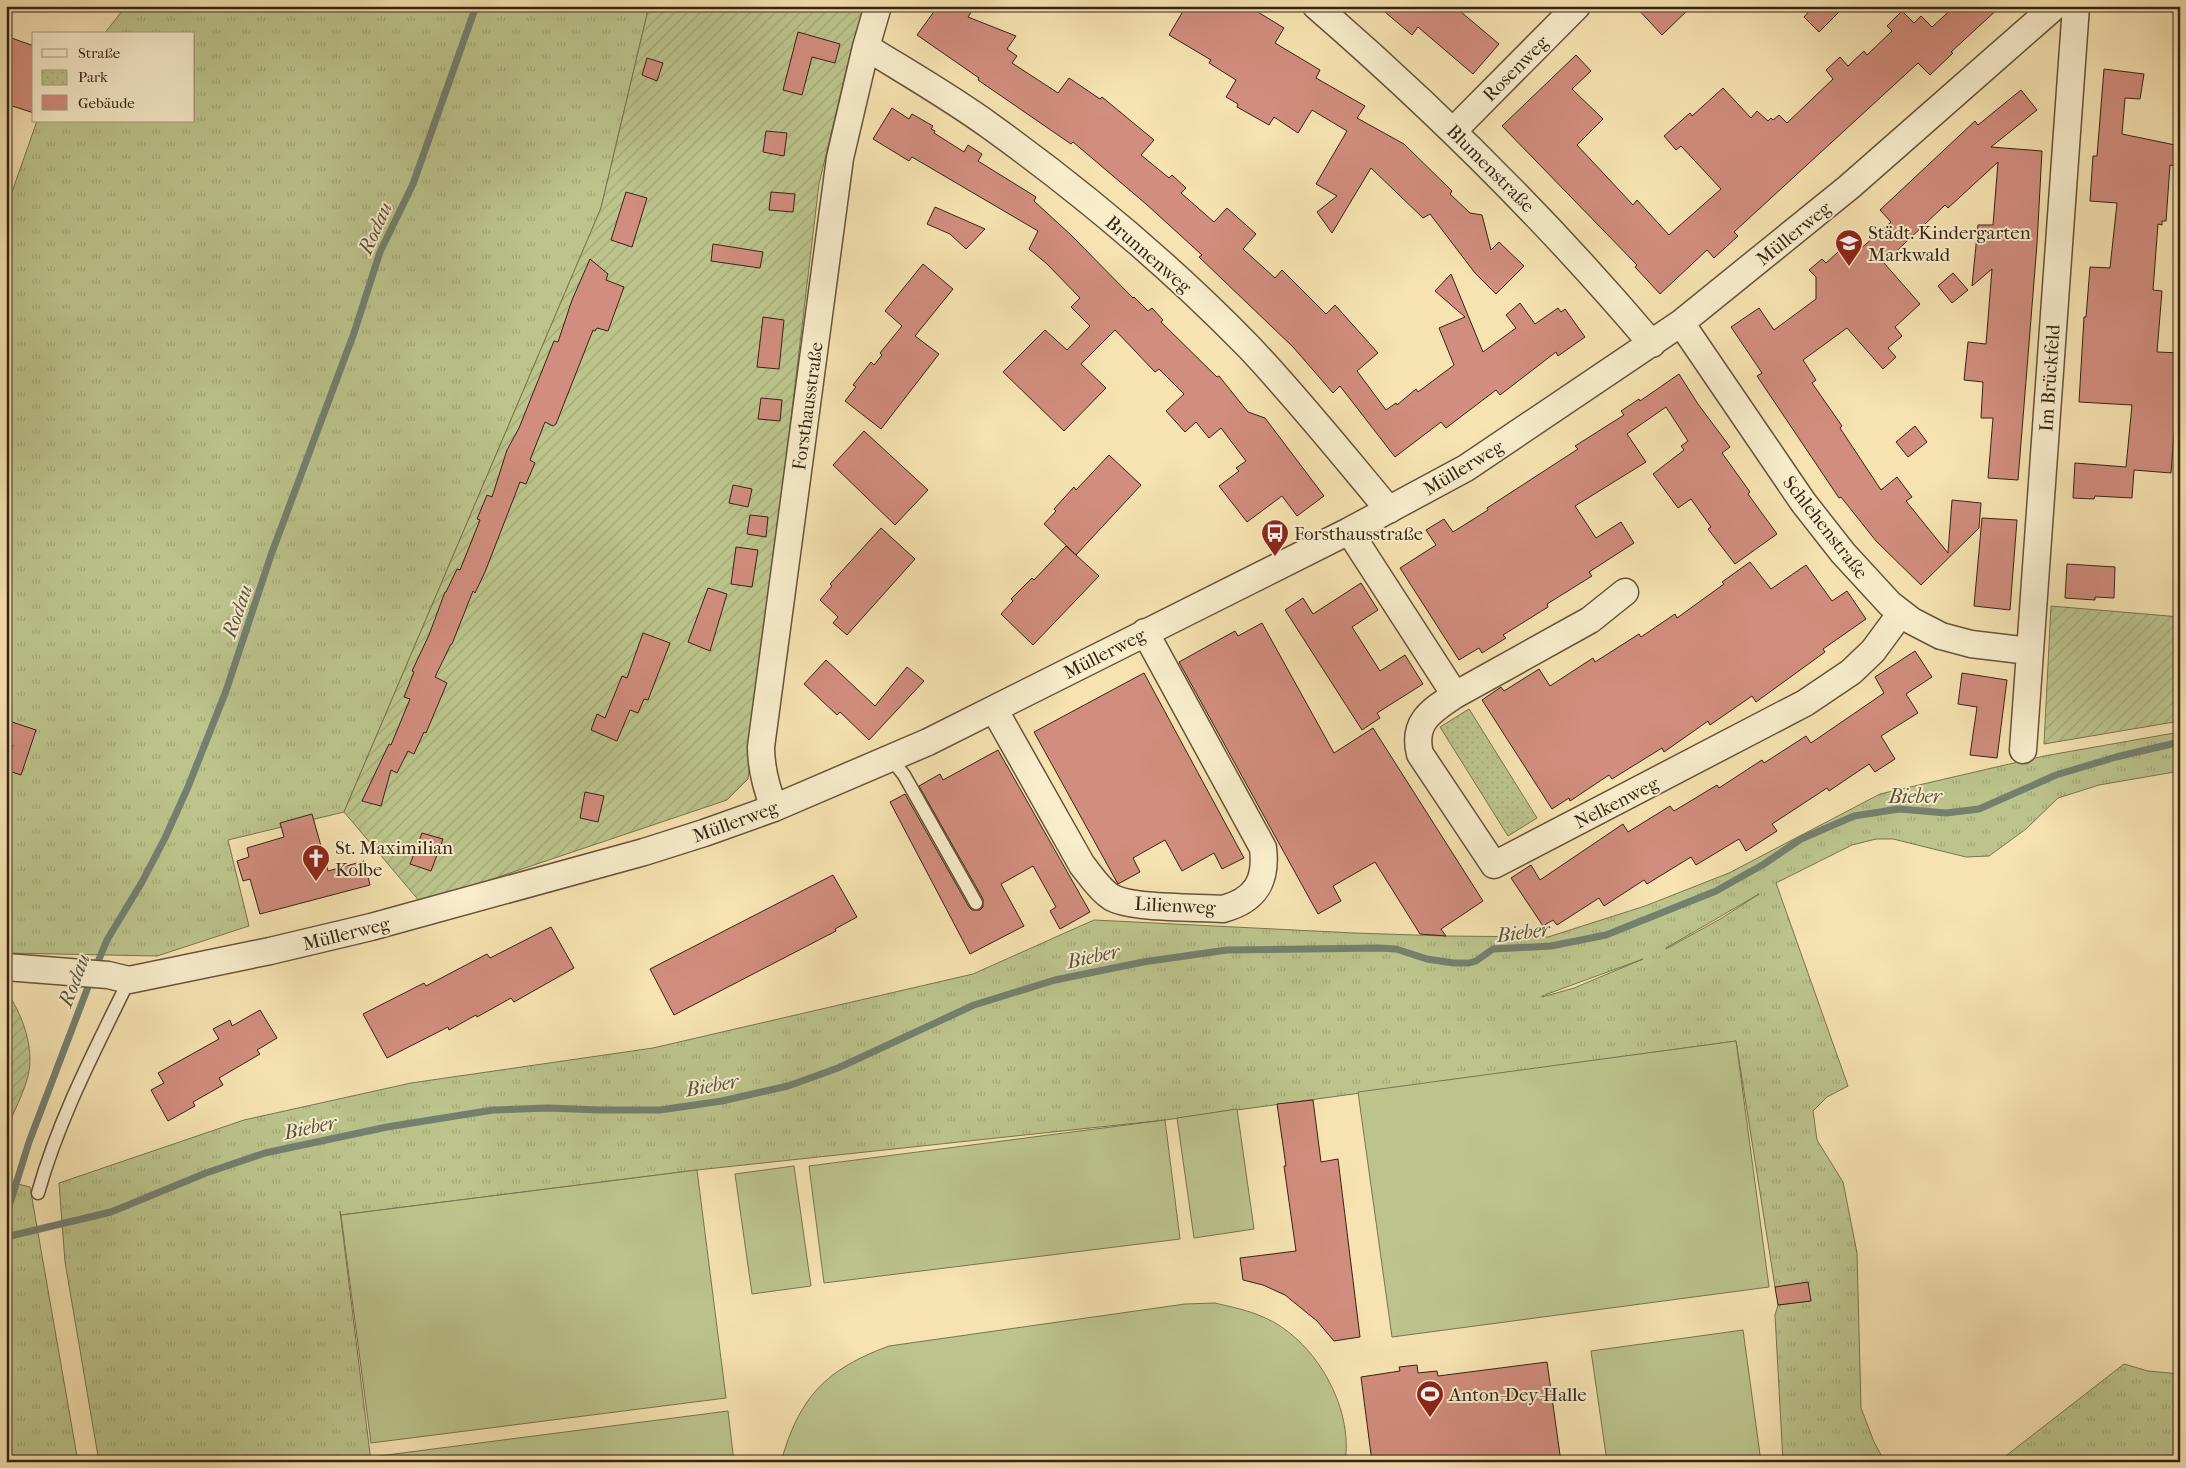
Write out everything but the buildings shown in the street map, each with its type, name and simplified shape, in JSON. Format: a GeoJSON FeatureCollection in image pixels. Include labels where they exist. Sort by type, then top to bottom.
{"type":"FeatureCollection","features":[{"type":"Feature","properties":{"kind":"street","name":"Forsthausstraße"},"geometry":{"type":"LineString","coordinates":[[774,808],[761,767],[761,746],[840,158],[866,47],[878,6]]}},
{"type":"Feature","properties":{"kind":"street","name":"Blumenstraße"},"geometry":{"type":"LineString","coordinates":[[1316,6],[1454,130],[1554,232],[1652,344]]}},
{"type":"Feature","properties":{"kind":"street","name":"Rosenweg"},"geometry":{"type":"LineString","coordinates":[[1454,130],[1577,6]]}},
{"type":"Feature","properties":{"kind":"street","name":"Müllerweg"},"geometry":{"type":"LineString","coordinates":[[6,966],[118,978],[270,951],[390,922],[644,852],[774,808],[891,759],[1349,531],[1466,468],[1652,344],[1680,323],[1848,187],[2055,6]]}},
{"type":"Feature","properties":{"kind":"street","name":"Im Brückfeld"},"geometry":{"type":"LineString","coordinates":[[2023,750],[2076,6]]}},
{"type":"Feature","properties":{"kind":"street","name":"Brunnenweg"},"geometry":{"type":"LineString","coordinates":[[866,47],[989,125],[1044,167],[1155,258],[1255,354],[1312,417],[1389,510]]}},
{"type":"Feature","properties":{"kind":"street","name":"Schlehenstraße"},"geometry":{"type":"LineString","coordinates":[[1680,323],[1808,509],[1843,553],[1890,604],[1901,614],[1927,629],[1954,640],[2029,651]]}},
{"type":"Feature","properties":{"kind":"street"},"geometry":{"type":"LineString","coordinates":[[1349,531],[1455,695]]}},
{"type":"Feature","properties":{"kind":"street","name":"Nelkenweg"},"geometry":{"type":"LineString","coordinates":[[1625,592],[1590,620],[1455,695],[1430,712],[1421,724],[1417,742],[1420,754],[1494,865],[1805,703],[1850,672],[1873,651],[1901,614]]}},
{"type":"Feature","properties":{"kind":"street","name":"Lilienweg"},"geometry":{"type":"LineString","coordinates":[[994,709],[1078,858],[1100,887],[1111,896],[1126,903],[1223,909],[1235,906],[1257,889],[1265,864],[1263,848],[1146,632]]}},
{"type":"Feature","properties":{"kind":"lane"},"geometry":{"type":"LineString","coordinates":[[891,759],[904,775],[976,902]]}},
{"type":"Feature","properties":{"kind":"lane"},"geometry":{"type":"LineString","coordinates":[[38,1193],[48,1155],[118,978]]}},
{"type":"Feature","properties":{"kind":"green space"},"geometry":{"type":"Polygon","coordinates":[[[126,6],[649,6],[601,208],[344,812],[228,840],[249,926],[157,956],[6,953],[6,209],[37,122],[195,122],[195,32],[106,32],[126,6]]]}},
{"type":"Feature","properties":{"kind":"green space"},"geometry":{"type":"Polygon","coordinates":[[[649,6],[864,6],[851,50],[819,184],[748,779],[727,800],[421,903],[344,812],[601,208],[649,6]]]}},
{"type":"Feature","properties":{"kind":"green space"},"geometry":{"type":"Polygon","coordinates":[[[2051,606],[2180,617],[2180,721],[2044,744],[2051,606]]]}},
{"type":"Feature","properties":{"kind":"green space"},"geometry":{"type":"Polygon","coordinates":[[[1469,709],[1537,818],[1508,836],[1440,727],[1469,709]]]}},
{"type":"Feature","properties":{"kind":"green space"},"geometry":{"type":"Polygon","coordinates":[[[2180,732],[2180,771],[2099,785],[2058,798],[2026,829],[1989,856],[1966,857],[1893,839],[1876,839],[1852,845],[1776,883],[1848,1086],[1827,1097],[1813,1111],[1817,1140],[1843,1182],[1857,1253],[1861,1408],[1874,1442],[1885,1462],[1783,1462],[1775,1315],[1778,1305],[1810,1301],[1775,1287],[1736,1041],[1165,1120],[697,1170],[341,1215],[340,1211],[371,1462],[99,1462],[65,1262],[59,1183],[244,1120],[411,1083],[653,1048],[973,974],[1094,920],[1354,933],[1548,937],[1645,906],[1729,873],[1880,794],[2044,756],[2180,732]],[[1759,894],[1666,948],[1666,949],[1722,918],[1759,894]],[[1643,959],[1542,996],[1542,997],[1574,988],[1643,959]]]}},
{"type":"Feature","properties":{"kind":"green space"},"geometry":{"type":"Polygon","coordinates":[[[6,991],[26,1031],[30,1065],[21,1097],[6,1131],[6,991]]]}},
{"type":"Feature","properties":{"kind":"green space"},"geometry":{"type":"Polygon","coordinates":[[[1736,1041],[1769,1287],[1392,1337],[1358,1092],[1736,1041]]]}},
{"type":"Feature","properties":{"kind":"green space"},"geometry":{"type":"Polygon","coordinates":[[[1237,1109],[1254,1229],[1194,1238],[1177,1118],[1237,1109]]]}},
{"type":"Feature","properties":{"kind":"green space"},"geometry":{"type":"Polygon","coordinates":[[[1165,1120],[1180,1239],[824,1283],[809,1166],[1165,1120]]]}},
{"type":"Feature","properties":{"kind":"green space"},"geometry":{"type":"Polygon","coordinates":[[[794,1166],[811,1286],[752,1294],[735,1174],[794,1166]]]}},
{"type":"Feature","properties":{"kind":"green space"},"geometry":{"type":"Polygon","coordinates":[[[697,1170],[726,1398],[371,1443],[341,1215],[697,1170]]]}},
{"type":"Feature","properties":{"kind":"green space"},"geometry":{"type":"Polygon","coordinates":[[[6,1181],[30,1187],[78,1462],[6,1462],[6,1181]]]}},
{"type":"Feature","properties":{"kind":"green space"},"geometry":{"type":"Polygon","coordinates":[[[1215,1303],[1251,1312],[1282,1327],[1299,1341],[1314,1358],[1336,1397],[1343,1419],[1346,1441],[1345,1462],[781,1462],[788,1439],[797,1420],[806,1403],[818,1388],[848,1365],[889,1346],[1185,1304],[1215,1303]]]}},
{"type":"Feature","properties":{"kind":"green space"},"geometry":{"type":"Polygon","coordinates":[[[1743,1330],[1761,1462],[1607,1462],[1591,1351],[1743,1330]]]}},
{"type":"Feature","properties":{"kind":"green space"},"geometry":{"type":"Polygon","coordinates":[[[2124,1364],[2148,1371],[2180,1374],[2180,1462],[1998,1462],[2124,1364]]]}},
{"type":"Feature","properties":{"kind":"green space"},"geometry":{"type":"Polygon","coordinates":[[[728,1411],[734,1462],[372,1462],[371,1457],[728,1411]]]}},
{"type":"Feature","properties":{"kind":"waterway","name":"Rodau"},"geometry":{"type":"LineString","coordinates":[[95,969],[107,940],[142,882],[165,838],[188,787],[226,691],[271,555],[354,333],[380,252],[413,184],[476,6]]}},
{"type":"Feature","properties":{"kind":"waterway","name":"Bieber"},"geometry":{"type":"LineString","coordinates":[[6,1237],[111,1212],[206,1173],[265,1153],[387,1127],[493,1110],[548,1108],[660,1110],[722,1101],[788,1086],[838,1068],[974,1005],[1055,980],[1143,962],[1227,950],[1379,948],[1396,949],[1427,959],[1453,963],[1469,963],[1476,961],[1493,949],[1551,946],[1606,935],[1716,891],[1764,864],[1801,839],[1854,816],[1899,809],[1946,813],[1979,809],[2056,775],[2116,757],[2180,742]]}},
{"type":"Feature","properties":{"kind":"waterway","name":"Rodau"},"geometry":{"type":"LineString","coordinates":[[6,1216],[29,1142],[91,979]]}},
{"type":"Feature","properties":{"kind":"place","name":"Städt. Kindergarten Markwald"},"geometry":{"type":"Point","coordinates":[1849,267]}},
{"type":"Feature","properties":{"kind":"place","name":"Forsthausstraße"},"geometry":{"type":"Point","coordinates":[1275,557]}},
{"type":"Feature","properties":{"kind":"place","name":"St. Maximilian Kolbe"},"geometry":{"type":"Point","coordinates":[316,882]}},
{"type":"Feature","properties":{"kind":"place","name":"Anton-Dey-Halle"},"geometry":{"type":"Point","coordinates":[1430,1418]}}]}
